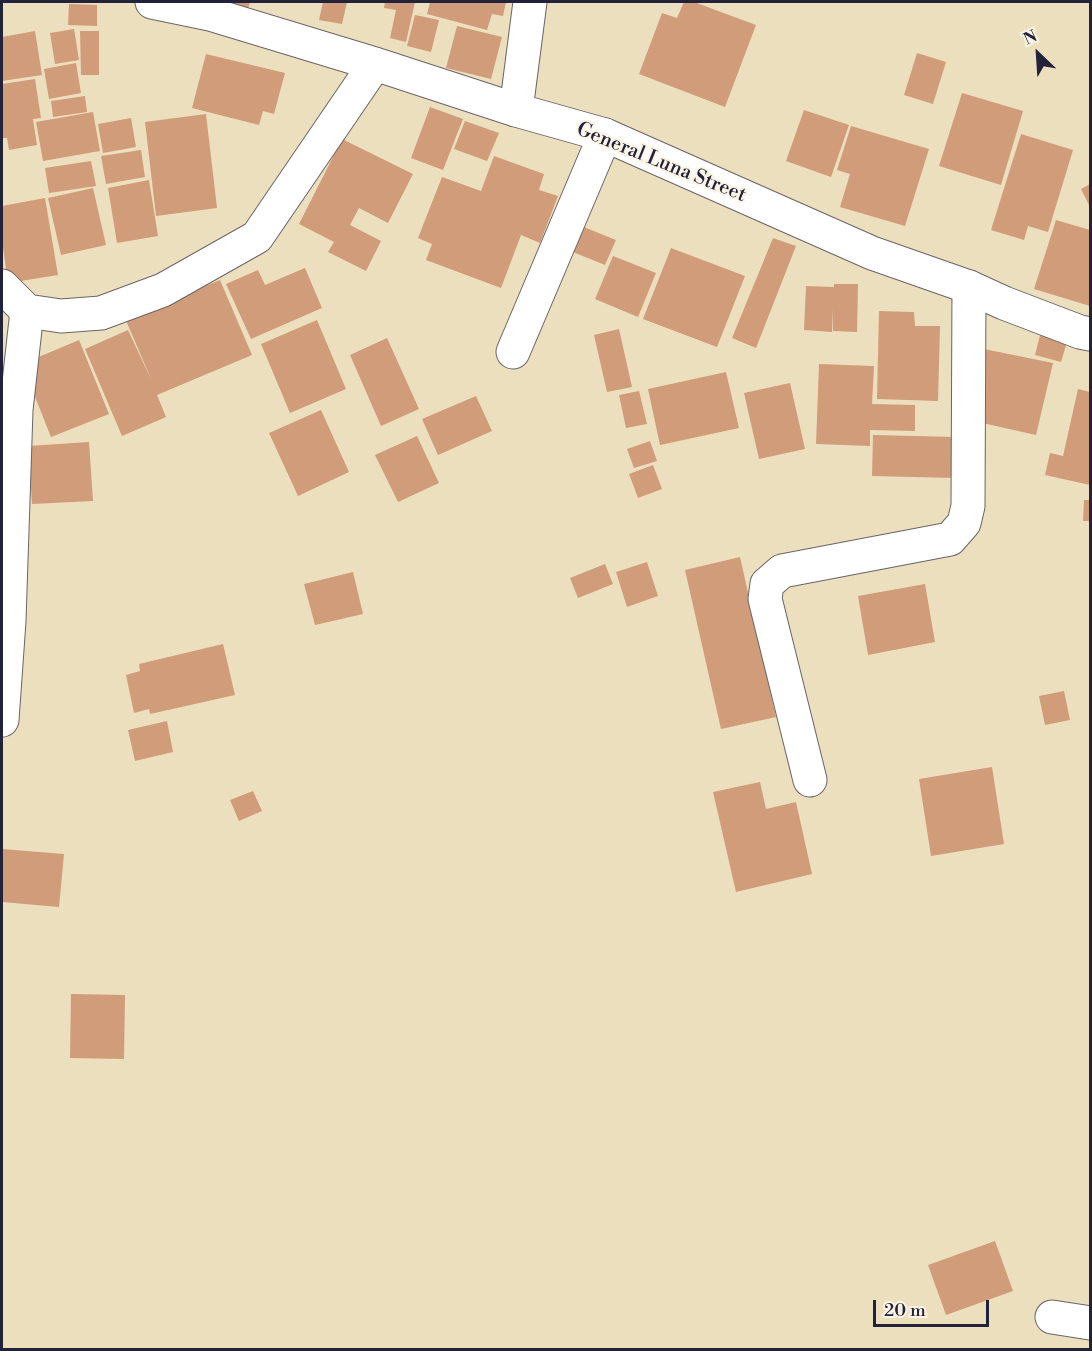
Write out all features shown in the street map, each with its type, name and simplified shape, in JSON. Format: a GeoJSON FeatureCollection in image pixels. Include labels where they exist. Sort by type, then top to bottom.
{"type":"FeatureCollection","features":[{"type":"Feature","properties":{"kind":"street","name":"General Luna Street"},"geometry":{"type":"LineString","coordinates":[[152,2],[210,14],[516,110],[605,135],[872,253],[969,287],[1090,334]]}},
{"type":"Feature","properties":{"kind":"street"},"geometry":{"type":"LineString","coordinates":[[516,110],[530,2]]}},
{"type":"Feature","properties":{"kind":"street"},"geometry":{"type":"LineString","coordinates":[[2,286],[27,311],[61,316],[101,313],[163,290],[257,237],[375,64]]}},
{"type":"Feature","properties":{"kind":"street"},"geometry":{"type":"LineString","coordinates":[[513,352],[605,135]]}},
{"type":"Feature","properties":{"kind":"street"},"geometry":{"type":"LineString","coordinates":[[810,780],[765,599],[767,584],[782,571],[950,539],[964,523],[968,506],[969,287]]}},
{"type":"Feature","properties":{"kind":"street"},"geometry":{"type":"LineString","coordinates":[[2,720],[9,621],[16,410],[27,311]]}},
{"type":"Feature","properties":{"kind":"street"},"geometry":{"type":"LineString","coordinates":[[1052,1317],[1090,1323]]}},
{"type":"Feature","properties":{"kind":"building"},"geometry":{"type":"Polygon","coordinates":[[[222,2],[250,2],[248,9],[222,2]]]}},
{"type":"Feature","properties":{"kind":"building"},"geometry":{"type":"Polygon","coordinates":[[[323,2],[347,2],[342,24],[319,20],[323,2]]]}},
{"type":"Feature","properties":{"kind":"building"},"geometry":{"type":"Polygon","coordinates":[[[385,2],[415,2],[406,42],[390,38],[396,10],[384,8],[385,2]]]}},
{"type":"Feature","properties":{"kind":"building"},"geometry":{"type":"Polygon","coordinates":[[[430,2],[506,2],[503,16],[492,14],[487,30],[427,14],[430,2]]]}},
{"type":"Feature","properties":{"kind":"building"},"geometry":{"type":"Polygon","coordinates":[[[684,2],[694,2],[756,25],[725,107],[639,74],[662,13],[677,18],[684,2]]]}},
{"type":"Feature","properties":{"kind":"building"},"geometry":{"type":"Polygon","coordinates":[[[69,4],[97,5],[97,26],[68,25],[69,4]]]}},
{"type":"Feature","properties":{"kind":"building"},"geometry":{"type":"Polygon","coordinates":[[[415,15],[439,20],[431,52],[407,46],[415,15]]]}},
{"type":"Feature","properties":{"kind":"building"},"geometry":{"type":"Polygon","coordinates":[[[457,26],[502,37],[491,79],[446,68],[457,26]]]}},
{"type":"Feature","properties":{"kind":"building"},"geometry":{"type":"Polygon","coordinates":[[[74,29],[79,60],[55,64],[50,33],[74,29]]]}},
{"type":"Feature","properties":{"kind":"building"},"geometry":{"type":"Polygon","coordinates":[[[35,31],[42,75],[2,81],[2,37],[35,31]]]}},
{"type":"Feature","properties":{"kind":"building"},"geometry":{"type":"Polygon","coordinates":[[[80,31],[99,31],[99,75],[81,75],[80,31]]]}},
{"type":"Feature","properties":{"kind":"building"},"geometry":{"type":"Polygon","coordinates":[[[917,53],[946,62],[933,104],[904,95],[917,53]]]}},
{"type":"Feature","properties":{"kind":"building"},"geometry":{"type":"Polygon","coordinates":[[[206,54],[285,73],[274,114],[263,111],[259,125],[192,108],[206,54]]]}},
{"type":"Feature","properties":{"kind":"building"},"geometry":{"type":"Polygon","coordinates":[[[76,63],[81,93],[49,99],[44,69],[76,63]]]}},
{"type":"Feature","properties":{"kind":"building"},"geometry":{"type":"Polygon","coordinates":[[[35,79],[41,118],[33,119],[37,145],[9,150],[7,138],[2,138],[2,84],[35,79]]]}},
{"type":"Feature","properties":{"kind":"building"},"geometry":{"type":"Polygon","coordinates":[[[962,93],[1023,111],[1001,185],[939,166],[962,93]]]}},
{"type":"Feature","properties":{"kind":"building"},"geometry":{"type":"Polygon","coordinates":[[[85,96],[87,112],[53,117],[51,101],[85,96]]]}},
{"type":"Feature","properties":{"kind":"building"},"geometry":{"type":"Polygon","coordinates":[[[430,107],[463,119],[443,170],[411,158],[430,107]]]}},
{"type":"Feature","properties":{"kind":"building"},"geometry":{"type":"Polygon","coordinates":[[[804,110],[849,125],[831,177],[786,161],[804,110]]]}},
{"type":"Feature","properties":{"kind":"building"},"geometry":{"type":"Polygon","coordinates":[[[93,112],[100,151],[43,161],[36,122],[93,112]]]}},
{"type":"Feature","properties":{"kind":"building"},"geometry":{"type":"Polygon","coordinates":[[[206,114],[217,208],[156,216],[145,122],[206,114]]]}},
{"type":"Feature","properties":{"kind":"building"},"geometry":{"type":"Polygon","coordinates":[[[131,118],[136,147],[103,153],[98,124],[131,118]]]}},
{"type":"Feature","properties":{"kind":"building"},"geometry":{"type":"Polygon","coordinates":[[[465,121],[499,133],[487,161],[454,149],[465,121]]]}},
{"type":"Feature","properties":{"kind":"building"},"geometry":{"type":"Polygon","coordinates":[[[851,126],[929,149],[905,226],[840,207],[850,174],[837,170],[851,126]]]}},
{"type":"Feature","properties":{"kind":"building"},"geometry":{"type":"Polygon","coordinates":[[[1021,134],[1073,150],[1048,232],[1028,226],[1024,240],[991,230],[1021,134]]]}},
{"type":"Feature","properties":{"kind":"building"},"geometry":{"type":"Polygon","coordinates":[[[342,139],[413,174],[388,223],[359,208],[350,225],[381,241],[366,271],[328,252],[334,242],[299,224],[342,139]]]}},
{"type":"Feature","properties":{"kind":"building"},"geometry":{"type":"Polygon","coordinates":[[[141,150],[145,177],[106,184],[101,156],[141,150]]]}},
{"type":"Feature","properties":{"kind":"building"},"geometry":{"type":"Polygon","coordinates":[[[494,156],[544,174],[539,190],[558,196],[540,243],[521,235],[501,288],[426,260],[432,244],[418,238],[442,177],[481,191],[494,156]]]}},
{"type":"Feature","properties":{"kind":"building"},"geometry":{"type":"Polygon","coordinates":[[[91,161],[96,186],[49,193],[45,168],[91,161]]]}},
{"type":"Feature","properties":{"kind":"building"},"geometry":{"type":"Polygon","coordinates":[[[149,180],[158,236],[117,243],[108,188],[149,180]]]}},
{"type":"Feature","properties":{"kind":"building"},"geometry":{"type":"Polygon","coordinates":[[[1090,184],[1090,207],[1081,189],[1090,184]]]}},
{"type":"Feature","properties":{"kind":"building"},"geometry":{"type":"Polygon","coordinates":[[[93,188],[106,245],[61,255],[48,198],[93,188]]]}},
{"type":"Feature","properties":{"kind":"building"},"geometry":{"type":"Polygon","coordinates":[[[45,198],[58,275],[8,283],[2,240],[2,206],[45,198]]]}},
{"type":"Feature","properties":{"kind":"building"},"geometry":{"type":"Polygon","coordinates":[[[1056,220],[1090,230],[1090,306],[1034,289],[1056,220]]]}},
{"type":"Feature","properties":{"kind":"building"},"geometry":{"type":"Polygon","coordinates":[[[574,223],[616,240],[605,265],[563,248],[574,223]]]}},
{"type":"Feature","properties":{"kind":"building"},"geometry":{"type":"Polygon","coordinates":[[[773,238],[796,246],[756,348],[732,338],[773,238]]]}},
{"type":"Feature","properties":{"kind":"building"},"geometry":{"type":"Polygon","coordinates":[[[671,248],[745,276],[717,347],[643,319],[671,248]]]}},
{"type":"Feature","properties":{"kind":"building"},"geometry":{"type":"Polygon","coordinates":[[[613,256],[656,273],[638,317],[595,299],[613,256]]]}},
{"type":"Feature","properties":{"kind":"building"},"geometry":{"type":"Polygon","coordinates":[[[305,268],[322,308],[251,339],[226,284],[258,270],[265,285],[305,268]]]}},
{"type":"Feature","properties":{"kind":"building"},"geometry":{"type":"Polygon","coordinates":[[[220,280],[252,355],[157,395],[166,417],[122,436],[85,349],[128,330],[152,381],[121,309],[159,305],[220,280]]]}},
{"type":"Feature","properties":{"kind":"building"},"geometry":{"type":"Polygon","coordinates":[[[834,284],[858,284],[857,332],[833,331],[833,309],[832,332],[804,330],[806,286],[834,287],[834,284]]]}},
{"type":"Feature","properties":{"kind":"building"},"geometry":{"type":"Polygon","coordinates":[[[879,311],[914,312],[915,326],[940,326],[938,401],[877,399],[879,311]]]}},
{"type":"Feature","properties":{"kind":"building"},"geometry":{"type":"Polygon","coordinates":[[[317,320],[346,389],[290,413],[261,344],[317,320]]]}},
{"type":"Feature","properties":{"kind":"building"},"geometry":{"type":"Polygon","coordinates":[[[619,329],[632,387],[607,392],[594,335],[619,329]]]}},
{"type":"Feature","properties":{"kind":"building"},"geometry":{"type":"Polygon","coordinates":[[[1040,335],[1067,342],[1061,362],[1035,355],[1040,335]]]}},
{"type":"Feature","properties":{"kind":"building"},"geometry":{"type":"Polygon","coordinates":[[[387,338],[419,409],[381,426],[350,355],[387,338]]]}},
{"type":"Feature","properties":{"kind":"building"},"geometry":{"type":"Polygon","coordinates":[[[79,340],[109,414],[51,437],[22,364],[79,340]]]}},
{"type":"Feature","properties":{"kind":"building"},"geometry":{"type":"Polygon","coordinates":[[[984,349],[1053,363],[1036,435],[978,422],[984,349]]]}},
{"type":"Feature","properties":{"kind":"building"},"geometry":{"type":"Polygon","coordinates":[[[819,364],[874,366],[872,404],[915,405],[915,431],[870,430],[870,446],[816,444],[819,364]]]}},
{"type":"Feature","properties":{"kind":"building"},"geometry":{"type":"Polygon","coordinates":[[[726,372],[739,428],[660,445],[648,389],[726,372]]]}},
{"type":"Feature","properties":{"kind":"building"},"geometry":{"type":"Polygon","coordinates":[[[790,383],[805,449],[759,459],[744,393],[790,383]]]}},
{"type":"Feature","properties":{"kind":"building"},"geometry":{"type":"Polygon","coordinates":[[[1078,389],[1090,392],[1090,485],[1045,475],[1050,453],[1063,456],[1078,389]]]}},
{"type":"Feature","properties":{"kind":"building"},"geometry":{"type":"Polygon","coordinates":[[[639,391],[647,424],[626,428],[619,395],[639,391]]]}},
{"type":"Feature","properties":{"kind":"building"},"geometry":{"type":"Polygon","coordinates":[[[476,396],[492,431],[438,455],[422,419],[476,396]]]}},
{"type":"Feature","properties":{"kind":"building"},"geometry":{"type":"Polygon","coordinates":[[[321,410],[349,472],[298,496],[269,433],[321,410]]]}},
{"type":"Feature","properties":{"kind":"building"},"geometry":{"type":"Polygon","coordinates":[[[873,435],[956,437],[955,478],[872,476],[873,435]]]}},
{"type":"Feature","properties":{"kind":"building"},"geometry":{"type":"Polygon","coordinates":[[[417,436],[439,483],[398,502],[375,455],[417,436]]]}},
{"type":"Feature","properties":{"kind":"building"},"geometry":{"type":"Polygon","coordinates":[[[650,441],[657,461],[634,468],[627,449],[650,441]]]}},
{"type":"Feature","properties":{"kind":"building"},"geometry":{"type":"Polygon","coordinates":[[[89,442],[93,501],[32,504],[28,446],[89,442]]]}},
{"type":"Feature","properties":{"kind":"building"},"geometry":{"type":"Polygon","coordinates":[[[653,465],[662,489],[638,498],[629,474],[653,465]]]}},
{"type":"Feature","properties":{"kind":"building"},"geometry":{"type":"Polygon","coordinates":[[[1084,500],[1090,500],[1090,521],[1083,521],[1084,500]]]}},
{"type":"Feature","properties":{"kind":"building"},"geometry":{"type":"Polygon","coordinates":[[[740,557],[776,717],[721,729],[685,570],[740,557]]]}},
{"type":"Feature","properties":{"kind":"building"},"geometry":{"type":"Polygon","coordinates":[[[647,562],[658,596],[627,607],[616,572],[647,562]]]}},
{"type":"Feature","properties":{"kind":"building"},"geometry":{"type":"Polygon","coordinates":[[[605,564],[613,584],[578,598],[570,578],[605,564]]]}},
{"type":"Feature","properties":{"kind":"building"},"geometry":{"type":"Polygon","coordinates":[[[353,572],[363,614],[315,625],[304,584],[353,572]]]}},
{"type":"Feature","properties":{"kind":"building"},"geometry":{"type":"Polygon","coordinates":[[[925,584],[935,642],[868,655],[858,596],[925,584]]]}},
{"type":"Feature","properties":{"kind":"building"},"geometry":{"type":"Polygon","coordinates":[[[223,644],[235,695],[150,714],[149,709],[134,713],[126,675],[140,671],[139,664],[223,644]]]}},
{"type":"Feature","properties":{"kind":"building"},"geometry":{"type":"Polygon","coordinates":[[[1064,691],[1070,720],[1045,725],[1039,696],[1064,691]]]}},
{"type":"Feature","properties":{"kind":"building"},"geometry":{"type":"Polygon","coordinates":[[[167,721],[173,752],[135,761],[128,730],[167,721]]]}},
{"type":"Feature","properties":{"kind":"building"},"geometry":{"type":"Polygon","coordinates":[[[992,767],[1004,844],[931,856],[919,779],[992,767]]]}},
{"type":"Feature","properties":{"kind":"building"},"geometry":{"type":"Polygon","coordinates":[[[760,782],[766,809],[796,802],[812,874],[736,892],[713,792],[760,782]]]}},
{"type":"Feature","properties":{"kind":"building"},"geometry":{"type":"Polygon","coordinates":[[[253,791],[262,811],[239,821],[230,800],[253,791]]]}},
{"type":"Feature","properties":{"kind":"building"},"geometry":{"type":"Polygon","coordinates":[[[2,849],[64,854],[59,907],[2,902],[2,849]]]}},
{"type":"Feature","properties":{"kind":"building"},"geometry":{"type":"Polygon","coordinates":[[[71,994],[125,995],[124,1059],[70,1058],[71,994]]]}},
{"type":"Feature","properties":{"kind":"building"},"geometry":{"type":"Polygon","coordinates":[[[995,1241],[1013,1291],[946,1315],[928,1265],[995,1241]]]}}]}
